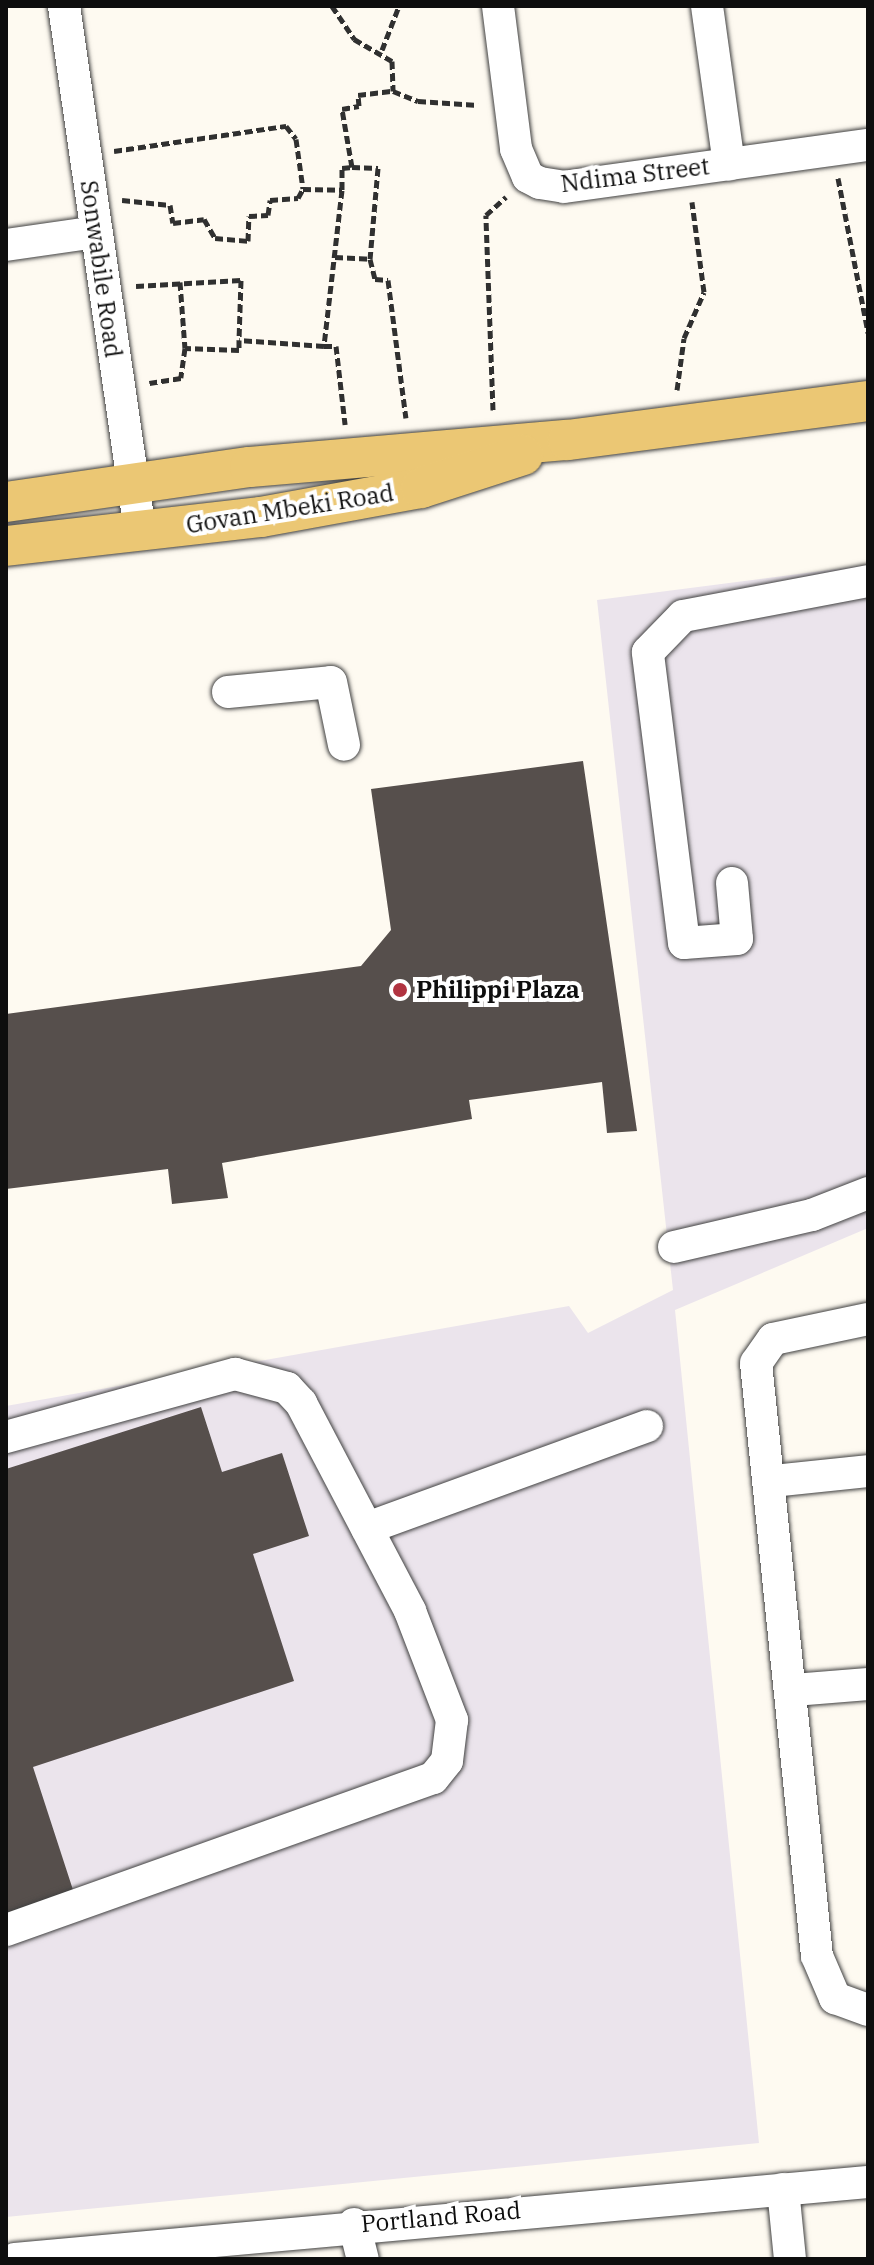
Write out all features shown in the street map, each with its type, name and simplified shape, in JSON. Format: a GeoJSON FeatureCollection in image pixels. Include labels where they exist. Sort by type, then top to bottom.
{"type":"FeatureCollection","features":[{"type":"Feature","properties":{"kind":"main road","name":"Govan Mbeki Road"},"geometry":{"type":"LineString","coordinates":[[6,502],[411,451],[568,440],[868,401]]}},
{"type":"Feature","properties":{"kind":"main road","name":"Govan Mbeki Road"},"geometry":{"type":"LineString","coordinates":[[6,546],[140,531],[421,488],[568,440]]}},
{"type":"Feature","properties":{"kind":"street","name":"Sonwabile Road"},"geometry":{"type":"LineString","coordinates":[[64,6],[140,531]]}},
{"type":"Feature","properties":{"kind":"street","name":"Ndima Street"},"geometry":{"type":"LineString","coordinates":[[498,6],[510,102],[528,177],[564,187],[868,145]]}},
{"type":"Feature","properties":{"kind":"street"},"geometry":{"type":"LineString","coordinates":[[707,6],[729,164]]}},
{"type":"Feature","properties":{"kind":"street"},"geometry":{"type":"LineString","coordinates":[[6,245],[94,219]]}},
{"type":"Feature","properties":{"kind":"street"},"geometry":{"type":"LineString","coordinates":[[732,883],[737,939],[684,943],[648,652],[683,616],[868,581]]}},
{"type":"Feature","properties":{"kind":"street"},"geometry":{"type":"LineString","coordinates":[[228,692],[331,682],[344,745]]}},
{"type":"Feature","properties":{"kind":"street"},"geometry":{"type":"LineString","coordinates":[[674,1247],[812,1215],[868,1193]]}},
{"type":"Feature","properties":{"kind":"street"},"geometry":{"type":"LineString","coordinates":[[868,1319],[773,1339],[757,1354],[794,1690],[817,1956],[835,1998],[868,2010]]}},
{"type":"Feature","properties":{"kind":"street"},"geometry":{"type":"LineString","coordinates":[[6,1437],[235,1374],[261,1377],[301,1403],[410,1611],[452,1720],[447,1761],[433,1778],[6,1930]]}},
{"type":"Feature","properties":{"kind":"street"},"geometry":{"type":"LineString","coordinates":[[367,1528],[647,1426]]}},
{"type":"Feature","properties":{"kind":"street"},"geometry":{"type":"LineString","coordinates":[[773,1481],[868,1471]]}},
{"type":"Feature","properties":{"kind":"street"},"geometry":{"type":"LineString","coordinates":[[794,1690],[868,1684]]}},
{"type":"Feature","properties":{"kind":"street","name":"Portland Road"},"geometry":{"type":"LineString","coordinates":[[15,2259],[354,2224],[868,2182]]}},
{"type":"Feature","properties":{"kind":"street"},"geometry":{"type":"LineString","coordinates":[[783,2189],[790,2259]]}},
{"type":"Feature","properties":{"kind":"street"},"geometry":{"type":"LineString","coordinates":[[354,2224],[363,2259]]}},
{"type":"Feature","properties":{"kind":"path"},"geometry":{"type":"LineString","coordinates":[[332,6],[354,39],[382,50],[392,61],[393,91]]}},
{"type":"Feature","properties":{"kind":"path"},"geometry":{"type":"LineString","coordinates":[[382,50],[399,6]]}},
{"type":"Feature","properties":{"kind":"path"},"geometry":{"type":"LineString","coordinates":[[352,167],[342,109],[359,106],[358,95],[393,91],[436,104],[510,102]]}},
{"type":"Feature","properties":{"kind":"path"},"geometry":{"type":"LineString","coordinates":[[85,152],[286,126],[296,139],[303,189],[298,198],[270,200],[268,215],[249,216],[248,241],[215,238],[204,219],[173,223],[170,205],[94,219]]}},
{"type":"Feature","properties":{"kind":"path"},"geometry":{"type":"LineString","coordinates":[[834,150],[868,333]]}},
{"type":"Feature","properties":{"kind":"path"},"geometry":{"type":"LineString","coordinates":[[324,346],[342,168],[378,168],[370,259],[375,279],[388,280],[411,451]]}},
{"type":"Feature","properties":{"kind":"path"},"geometry":{"type":"LineString","coordinates":[[676,426],[684,338],[704,292],[688,170]]}},
{"type":"Feature","properties":{"kind":"path"},"geometry":{"type":"LineString","coordinates":[[493,443],[486,215],[528,177]]}},
{"type":"Feature","properties":{"kind":"path"},"geometry":{"type":"LineString","coordinates":[[303,189],[342,190]]}},
{"type":"Feature","properties":{"kind":"path"},"geometry":{"type":"LineString","coordinates":[[335,257],[370,259]]}},
{"type":"Feature","properties":{"kind":"path"},"geometry":{"type":"LineString","coordinates":[[104,288],[241,280],[239,350],[185,348]]}},
{"type":"Feature","properties":{"kind":"path"},"geometry":{"type":"LineString","coordinates":[[118,389],[181,378],[185,348],[180,282]]}},
{"type":"Feature","properties":{"kind":"path"},"geometry":{"type":"LineString","coordinates":[[239,340],[336,346],[349,458]]}},
{"type":"Feature","properties":{"kind":"shaded area"},"geometry":{"type":"Polygon","coordinates":[[[868,565],[868,1228],[675,1310],[759,2143],[6,2217],[6,1406],[569,1306],[588,1333],[673,1290],[597,600],[868,565]]]}},
{"type":"Feature","properties":{"kind":"building","name":"Philippi Plaza"},"geometry":{"type":"Polygon","coordinates":[[[583,761],[637,1131],[607,1133],[602,1082],[469,1100],[472,1119],[222,1163],[228,1198],[172,1204],[168,1169],[6,1189],[6,1014],[361,966],[391,930],[371,789],[583,761]]]}},
{"type":"Feature","properties":{"kind":"building"},"geometry":{"type":"Polygon","coordinates":[[[201,1407],[222,1472],[282,1453],[309,1536],[253,1554],[294,1681],[33,1767],[74,1893],[6,1915],[6,1469],[201,1407]]]}},
{"type":"Feature","properties":{"kind":"place","name":"Philippi Plaza"},"geometry":{"type":"Point","coordinates":[400,990]}}]}
